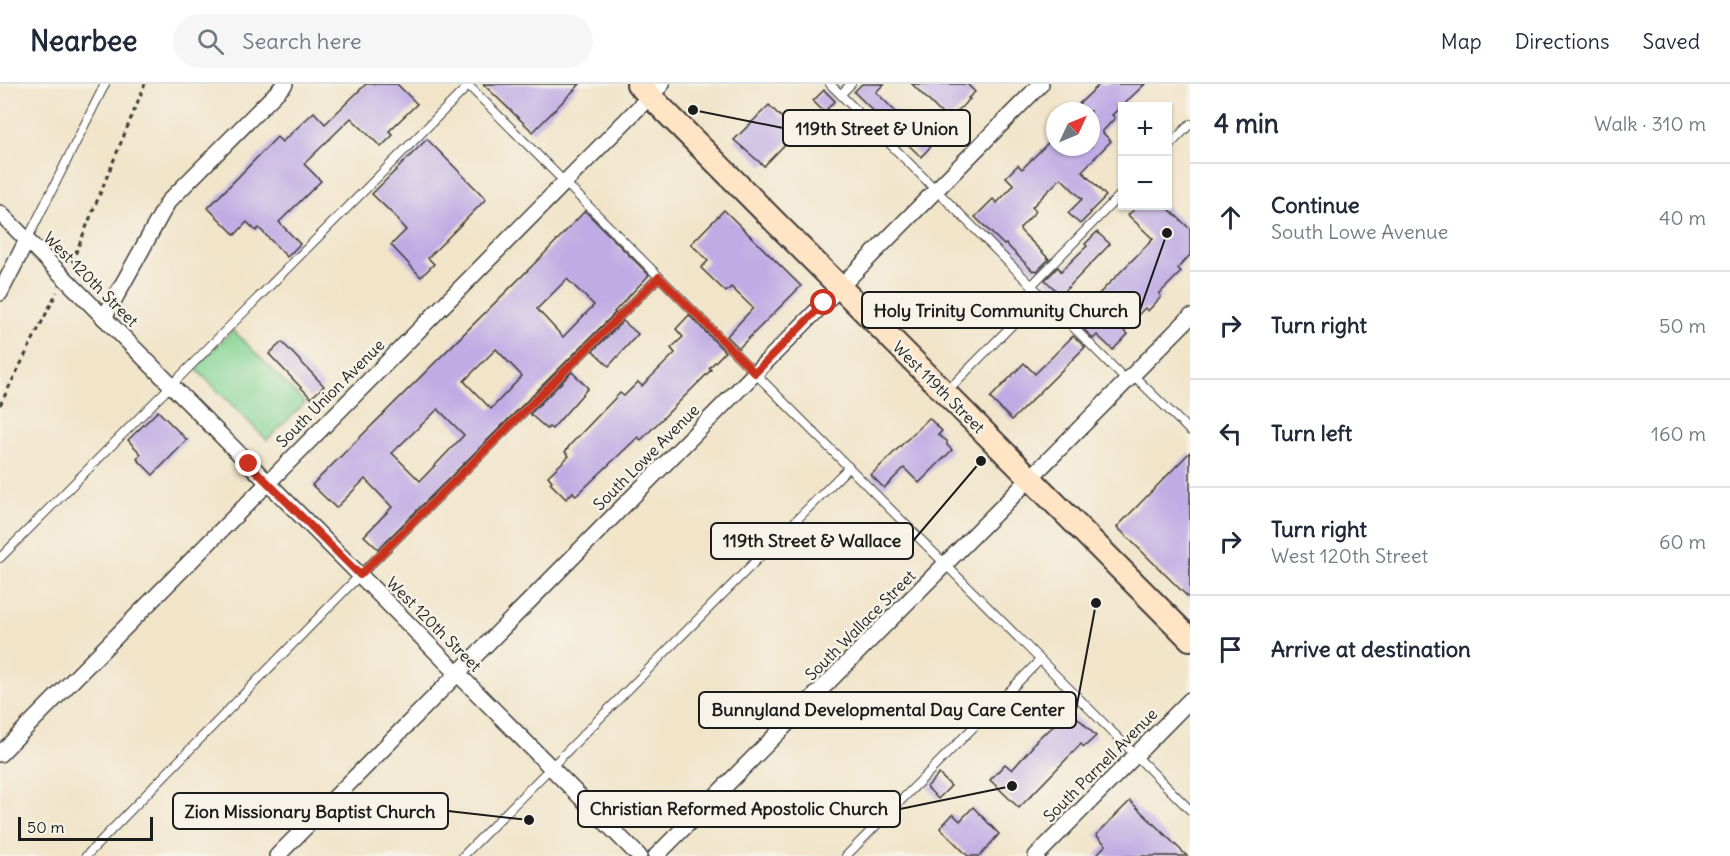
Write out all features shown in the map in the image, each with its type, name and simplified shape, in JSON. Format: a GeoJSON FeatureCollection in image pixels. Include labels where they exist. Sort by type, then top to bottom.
{"type":"FeatureCollection","features":[{"type":"Feature","properties":{"kind":"street"},"geometry":{"type":"LineString","coordinates":[[104,318],[168,202],[285,84]]}},
{"type":"Feature","properties":{"kind":"street","name":"South Lowe Avenue"},"geometry":{"type":"LineString","coordinates":[[277,856],[1041,84]]}},
{"type":"Feature","properties":{"kind":"street","name":"South Union Avenue"},"geometry":{"type":"LineString","coordinates":[[0,754],[565,182],[650,88]]}},
{"type":"Feature","properties":{"kind":"street","name":"West 119th Street"},"geometry":{"type":"LineString","coordinates":[[650,88],[840,287],[1190,639]]}},
{"type":"Feature","properties":{"kind":"street","name":"West 120th Street"},"geometry":{"type":"LineString","coordinates":[[0,213],[639,856]]}},
{"type":"Feature","properties":{"kind":"street"},"geometry":{"type":"LineString","coordinates":[[0,293],[27,240]]}},
{"type":"Feature","properties":{"kind":"street","name":"South Wallace Street"},"geometry":{"type":"LineString","coordinates":[[656,856],[1190,317]]}},
{"type":"Feature","properties":{"kind":"street","name":"South Parnell Avenue"},"geometry":{"type":"LineString","coordinates":[[1036,856],[1190,700]]}},
{"type":"Feature","properties":{"kind":"lane"},"geometry":{"type":"LineString","coordinates":[[27,240],[105,84]]}},
{"type":"Feature","properties":{"kind":"lane"},"geometry":{"type":"LineString","coordinates":[[830,84],[1032,285],[1190,431]]}},
{"type":"Feature","properties":{"kind":"lane"},"geometry":{"type":"LineString","coordinates":[[840,94],[850,84]]}},
{"type":"Feature","properties":{"kind":"lane"},"geometry":{"type":"LineString","coordinates":[[0,558],[468,85],[1190,810]]}},
{"type":"Feature","properties":{"kind":"lane"},"geometry":{"type":"LineString","coordinates":[[1172,142],[1190,124]]}},
{"type":"Feature","properties":{"kind":"lane"},"geometry":{"type":"LineString","coordinates":[[1032,285],[1118,197]]}},
{"type":"Feature","properties":{"kind":"lane"},"geometry":{"type":"LineString","coordinates":[[86,856],[360,575],[659,277]]}},
{"type":"Feature","properties":{"kind":"lane"},"geometry":{"type":"LineString","coordinates":[[945,393],[1021,316]]}},
{"type":"Feature","properties":{"kind":"lane"},"geometry":{"type":"LineString","coordinates":[[463,856],[849,467]]}},
{"type":"Feature","properties":{"kind":"lane"},"geometry":{"type":"LineString","coordinates":[[846,856],[1040,660]]}},
{"type":"Feature","properties":{"kind":"path"},"geometry":{"type":"LineString","coordinates":[[77,252],[145,84]]}},
{"type":"Feature","properties":{"kind":"path"},"geometry":{"type":"LineString","coordinates":[[0,405],[54,298]]}},
{"type":"Feature","properties":{"kind":"green space"},"geometry":{"type":"Polygon","coordinates":[[[233,330],[305,403],[267,440],[195,368],[233,330]]]}},
{"type":"Feature","properties":{"kind":"building"},"geometry":{"type":"Polygon","coordinates":[[[366,84],[397,84],[417,104],[389,131],[393,135],[381,147],[351,118],[304,164],[321,181],[279,222],[300,244],[287,257],[259,228],[256,231],[247,222],[235,235],[208,208],[277,137],[282,142],[314,112],[325,124],[366,84]]]}},
{"type":"Feature","properties":{"kind":"building"},"geometry":{"type":"Polygon","coordinates":[[[483,84],[580,84],[533,132],[483,84]]]}},
{"type":"Feature","properties":{"kind":"building"},"geometry":{"type":"Polygon","coordinates":[[[862,84],[884,84],[876,92],[899,115],[901,112],[934,143],[921,157],[854,92],[862,84]]]}},
{"type":"Feature","properties":{"kind":"building"},"geometry":{"type":"Polygon","coordinates":[[[912,84],[967,84],[975,92],[948,120],[912,84]]]}},
{"type":"Feature","properties":{"kind":"building"},"geometry":{"type":"Polygon","coordinates":[[[1100,84],[1145,84],[1126,102],[1118,102],[1118,109],[1112,115],[1115,118],[1102,132],[1111,141],[1100,152],[1100,102],[1081,102],[1100,84]]]}},
{"type":"Feature","properties":{"kind":"building"},"geometry":{"type":"Polygon","coordinates":[[[824,90],[835,101],[824,112],[813,101],[824,90]]]}},
{"type":"Feature","properties":{"kind":"building"},"geometry":{"type":"Polygon","coordinates":[[[769,105],[782,118],[786,114],[800,129],[764,166],[734,140],[769,105]]]}},
{"type":"Feature","properties":{"kind":"building"},"geometry":{"type":"Polygon","coordinates":[[[427,139],[486,199],[428,258],[434,264],[421,277],[391,245],[406,230],[372,194],[427,139]]]}},
{"type":"Feature","properties":{"kind":"building"},"geometry":{"type":"Polygon","coordinates":[[[1046,145],[1046,156],[1096,156],[1082,171],[1106,196],[1080,224],[1068,213],[1082,199],[1061,178],[1032,207],[1036,211],[1020,230],[1049,259],[1037,271],[1033,271],[975,217],[993,199],[997,203],[1014,185],[1006,177],[1018,165],[1022,169],[1046,145]]]}},
{"type":"Feature","properties":{"kind":"building"},"geometry":{"type":"Polygon","coordinates":[[[724,210],[801,286],[739,348],[727,336],[753,308],[731,287],[726,292],[701,268],[708,261],[691,244],[724,210]]]}},
{"type":"Feature","properties":{"kind":"building"},"geometry":{"type":"Polygon","coordinates":[[[1134,210],[1170,210],[1190,229],[1190,255],[1178,268],[1181,272],[1159,294],[1161,297],[1148,311],[1145,308],[1123,330],[1128,334],[1113,350],[1097,335],[1093,339],[1082,327],[1086,323],[1078,315],[1153,239],[1128,215],[1134,210]]]}},
{"type":"Feature","properties":{"kind":"building"},"geometry":{"type":"Polygon","coordinates":[[[585,211],[649,275],[615,313],[378,549],[364,536],[392,507],[365,479],[336,508],[312,485],[585,211]],[[567,279],[537,309],[563,337],[594,305],[567,279]],[[496,349],[464,381],[491,409],[522,376],[496,349]],[[438,409],[392,453],[420,481],[464,435],[438,409]]]}},
{"type":"Feature","properties":{"kind":"building"},"geometry":{"type":"Polygon","coordinates":[[[1097,232],[1110,244],[1061,295],[1045,280],[1058,267],[1061,271],[1087,246],[1085,244],[1097,232]]]}},
{"type":"Feature","properties":{"kind":"building"},"geometry":{"type":"Polygon","coordinates":[[[689,315],[725,352],[709,368],[711,370],[641,440],[638,437],[576,496],[573,492],[566,499],[550,483],[552,481],[548,476],[569,456],[565,452],[570,445],[620,393],[624,396],[638,382],[642,386],[675,353],[671,348],[683,337],[676,329],[689,315]]]}},
{"type":"Feature","properties":{"kind":"building"},"geometry":{"type":"Polygon","coordinates":[[[623,321],[638,334],[609,366],[593,351],[623,321]]]}},
{"type":"Feature","properties":{"kind":"building"},"geometry":{"type":"Polygon","coordinates":[[[1073,336],[1085,347],[1012,420],[990,398],[1024,363],[1035,374],[1073,336]]]}},
{"type":"Feature","properties":{"kind":"building"},"geometry":{"type":"Polygon","coordinates":[[[282,342],[324,386],[311,398],[269,354],[282,342]]]}},
{"type":"Feature","properties":{"kind":"building"},"geometry":{"type":"Polygon","coordinates":[[[572,372],[588,388],[552,429],[549,427],[547,429],[530,414],[572,372]]]}},
{"type":"Feature","properties":{"kind":"building"},"geometry":{"type":"Polygon","coordinates":[[[158,411],[187,440],[153,475],[137,459],[141,454],[128,440],[158,411]]]}},
{"type":"Feature","properties":{"kind":"building"},"geometry":{"type":"Polygon","coordinates":[[[929,418],[942,431],[938,435],[947,441],[947,445],[952,450],[919,483],[904,468],[884,488],[871,475],[929,418]]]}},
{"type":"Feature","properties":{"kind":"building"},"geometry":{"type":"Polygon","coordinates":[[[1190,452],[1190,599],[1117,527],[1190,452]]]}},
{"type":"Feature","properties":{"kind":"building"},"geometry":{"type":"Polygon","coordinates":[[[1070,710],[1096,736],[1084,747],[1081,744],[1019,808],[990,780],[1005,764],[1012,770],[1032,745],[1070,710]]]}},
{"type":"Feature","properties":{"kind":"building"},"geometry":{"type":"Polygon","coordinates":[[[939,774],[951,786],[938,799],[927,787],[939,774]]]}},
{"type":"Feature","properties":{"kind":"building"},"geometry":{"type":"Polygon","coordinates":[[[1130,801],[1187,856],[1095,856],[1106,845],[1096,835],[1130,801]]]}},
{"type":"Feature","properties":{"kind":"building"},"geometry":{"type":"Polygon","coordinates":[[[973,807],[999,834],[980,856],[968,856],[940,828],[953,814],[960,821],[973,807]]]}},
{"type":"Feature","properties":{"kind":"place","name":"119th Street & Union"},"geometry":{"type":"Point","coordinates":[693,110]}},
{"type":"Feature","properties":{"kind":"place","name":"Holy Trinity Community Church"},"geometry":{"type":"Point","coordinates":[1167,233]}},
{"type":"Feature","properties":{"kind":"place","name":"119th Street & Wallace"},"geometry":{"type":"Point","coordinates":[981,461]}},
{"type":"Feature","properties":{"kind":"place","name":"Bunnyland Developmental Day Care Center"},"geometry":{"type":"Point","coordinates":[1096,603]}},
{"type":"Feature","properties":{"kind":"place","name":"Christian Reformed Apostolic Church"},"geometry":{"type":"Point","coordinates":[1012,786]}},
{"type":"Feature","properties":{"kind":"place","name":"Zion Missionary Baptist Church"},"geometry":{"type":"Point","coordinates":[529,820]}},
{"type":"Feature","properties":{"kind":"route"},"geometry":{"type":"LineString","coordinates":[[249,464],[360,575],[659,277],[755,373],[824,303]]}}]}
